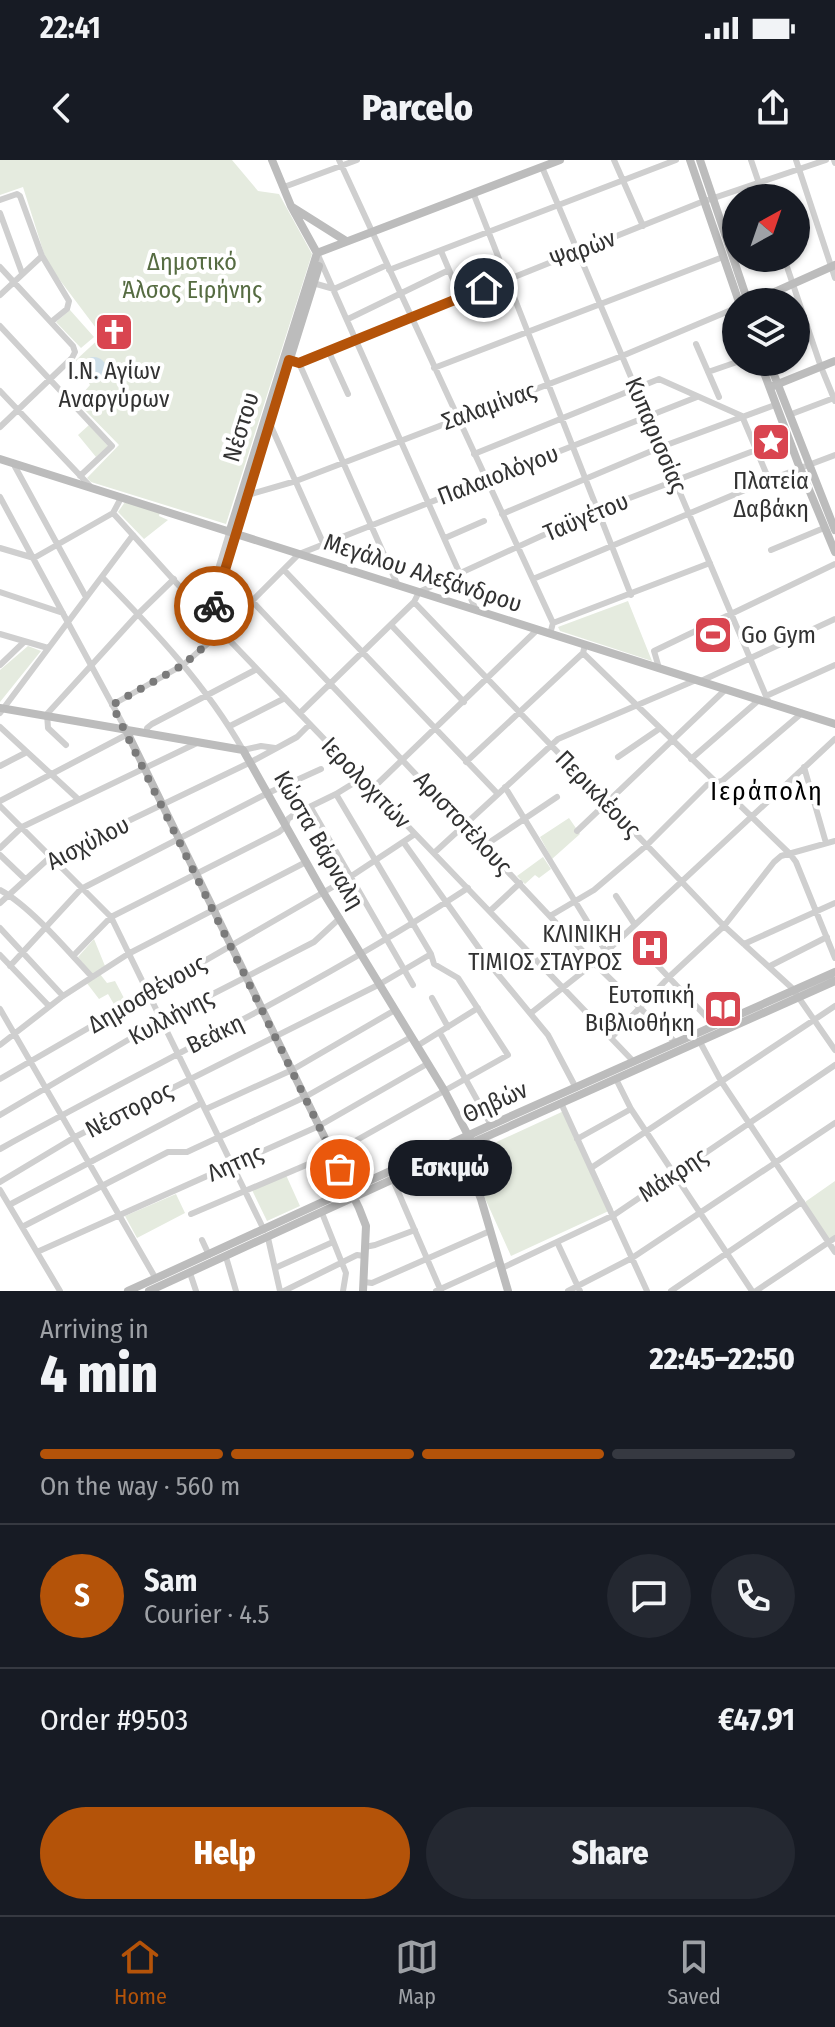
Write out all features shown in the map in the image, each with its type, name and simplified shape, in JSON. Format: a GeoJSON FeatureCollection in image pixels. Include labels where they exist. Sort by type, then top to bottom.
{"type":"FeatureCollection","features":[{"type":"Feature","properties":{"kind":"street"},"geometry":{"type":"LineString","coordinates":[[272,160],[291,206],[348,319],[476,610]]}},
{"type":"Feature","properties":{"kind":"street"},"geometry":{"type":"LineString","coordinates":[[284,187],[340,163],[357,160]]}},
{"type":"Feature","properties":{"kind":"street"},"geometry":{"type":"LineString","coordinates":[[318,257],[346,241],[560,160]]}},
{"type":"Feature","properties":{"kind":"street"},"geometry":{"type":"LineString","coordinates":[[614,160],[643,226]]}},
{"type":"Feature","properties":{"kind":"street"},"geometry":{"type":"LineString","coordinates":[[313,283],[334,289],[676,160]]}},
{"type":"Feature","properties":{"kind":"street"},"geometry":{"type":"LineString","coordinates":[[690,160],[744,288]]}},
{"type":"Feature","properties":{"kind":"street"},"geometry":{"type":"LineString","coordinates":[[700,160],[722,253]]}},
{"type":"Feature","properties":{"kind":"street"},"geometry":{"type":"LineString","coordinates":[[751,160],[759,183]]}},
{"type":"Feature","properties":{"kind":"street"},"geometry":{"type":"LineString","coordinates":[[796,160],[835,278]]}},
{"type":"Feature","properties":{"kind":"street","name":"Ψαρών"},"geometry":{"type":"LineString","coordinates":[[291,360],[357,339],[708,200],[826,160]]}},
{"type":"Feature","properties":{"kind":"street"},"geometry":{"type":"LineString","coordinates":[[340,163],[553,623],[550,634]]}},
{"type":"Feature","properties":{"kind":"street","name":"Κυπαρισσίας"},"geometry":{"type":"LineString","coordinates":[[542,167],[765,700]]}},
{"type":"Feature","properties":{"kind":"street"},"geometry":{"type":"LineString","coordinates":[[0,200],[17,194],[20,196],[42,256],[69,304],[51,322]]}},
{"type":"Feature","properties":{"kind":"street"},"geometry":{"type":"LineString","coordinates":[[474,195],[631,595]]}},
{"type":"Feature","properties":{"kind":"street"},"geometry":{"type":"LineString","coordinates":[[291,206],[346,241]]}},
{"type":"Feature","properties":{"kind":"street"},"geometry":{"type":"LineString","coordinates":[[0,213],[22,273]]}},
{"type":"Feature","properties":{"kind":"street"},"geometry":{"type":"LineString","coordinates":[[441,251],[461,298]]}},
{"type":"Feature","properties":{"kind":"street"},"geometry":{"type":"LineString","coordinates":[[0,295],[42,256]]}},
{"type":"Feature","properties":{"kind":"street","name":"Νέστου"},"geometry":{"type":"LineString","coordinates":[[202,612],[233,531],[266,423],[291,360],[318,257]]}},
{"type":"Feature","properties":{"kind":"street","name":"Νέστου"},"geometry":{"type":"LineString","coordinates":[[291,360],[318,257]]}},
{"type":"Feature","properties":{"kind":"street"},"geometry":{"type":"LineString","coordinates":[[434,368],[722,257]]}},
{"type":"Feature","properties":{"kind":"street"},"geometry":{"type":"LineString","coordinates":[[783,288],[833,266]]}},
{"type":"Feature","properties":{"kind":"street"},"geometry":{"type":"LineString","coordinates":[[0,267],[73,346],[75,352],[0,427]]}},
{"type":"Feature","properties":{"kind":"street"},"geometry":{"type":"LineString","coordinates":[[348,319],[449,270]]}},
{"type":"Feature","properties":{"kind":"street"},"geometry":{"type":"LineString","coordinates":[[788,272],[834,399],[789,415]]}},
{"type":"Feature","properties":{"kind":"street","name":"Σαλαμίνας"},"geometry":{"type":"LineString","coordinates":[[244,496],[296,481],[456,417],[622,356],[722,314]]}},
{"type":"Feature","properties":{"kind":"street"},"geometry":{"type":"LineString","coordinates":[[0,326],[112,446],[68,481]]}},
{"type":"Feature","properties":{"kind":"street"},"geometry":{"type":"LineString","coordinates":[[696,344],[719,397]]}},
{"type":"Feature","properties":{"kind":"street"},"geometry":{"type":"LineString","coordinates":[[328,350],[348,394]]}},
{"type":"Feature","properties":{"kind":"street"},"geometry":{"type":"LineString","coordinates":[[291,360],[343,462],[398,586]]}},
{"type":"Feature","properties":{"kind":"street"},"geometry":{"type":"LineString","coordinates":[[774,386],[835,361]]}},
{"type":"Feature","properties":{"kind":"street"},"geometry":{"type":"LineString","coordinates":[[708,372],[722,367]]}},
{"type":"Feature","properties":{"kind":"street"},"geometry":{"type":"LineString","coordinates":[[768,376],[789,415],[804,466]]}},
{"type":"Feature","properties":{"kind":"street"},"geometry":{"type":"LineString","coordinates":[[772,376],[775,405],[832,527],[835,552]]}},
{"type":"Feature","properties":{"kind":"street"},"geometry":{"type":"LineString","coordinates":[[474,454],[659,379],[742,416],[769,480]]}},
{"type":"Feature","properties":{"kind":"street"},"geometry":{"type":"LineString","coordinates":[[0,391],[93,489]]}},
{"type":"Feature","properties":{"kind":"street","name":"Παλαιολόγου"},"geometry":{"type":"LineString","coordinates":[[299,554],[697,397]]}},
{"type":"Feature","properties":{"kind":"street"},"geometry":{"type":"LineString","coordinates":[[502,514],[661,447],[775,405]]}},
{"type":"Feature","properties":{"kind":"street"},"geometry":{"type":"LineString","coordinates":[[266,423],[324,545]]}},
{"type":"Feature","properties":{"kind":"street","name":"Ταϋγέτου"},"geometry":{"type":"LineString","coordinates":[[419,592],[598,510],[756,450]]}},
{"type":"Feature","properties":{"kind":"street"},"geometry":{"type":"LineString","coordinates":[[533,579],[835,455]]}},
{"type":"Feature","properties":{"kind":"street"},"geometry":{"type":"LineString","coordinates":[[4,460],[86,597]]}},
{"type":"Feature","properties":{"kind":"street","name":"Μεγάλου Αλεξάνδρου"},"geometry":{"type":"LineString","coordinates":[[4,460],[550,634],[584,649],[659,668],[835,724]]}},
{"type":"Feature","properties":{"kind":"street"},"geometry":{"type":"LineString","coordinates":[[0,497],[126,731],[353,1195],[366,1226],[364,1287],[490,1231]]}},
{"type":"Feature","properties":{"kind":"street"},"geometry":{"type":"LineString","coordinates":[[0,548],[34,558],[113,513],[121,498]]}},
{"type":"Feature","properties":{"kind":"street","name":"Ιερολοχιτών"},"geometry":{"type":"LineString","coordinates":[[113,513],[202,612],[634,1062]]}},
{"type":"Feature","properties":{"kind":"street"},"geometry":{"type":"LineString","coordinates":[[445,538],[484,521]]}},
{"type":"Feature","properties":{"kind":"street"},"geometry":{"type":"LineString","coordinates":[[771,550],[832,527]]}},
{"type":"Feature","properties":{"kind":"street","name":"Νέστου"},"geometry":{"type":"LineString","coordinates":[[210,620],[233,531]]}},
{"type":"Feature","properties":{"kind":"street"},"geometry":{"type":"LineString","coordinates":[[1,710],[133,535]]}},
{"type":"Feature","properties":{"kind":"street"},"geometry":{"type":"LineString","coordinates":[[112,705],[183,665],[221,632],[299,554]]}},
{"type":"Feature","properties":{"kind":"street"},"geometry":{"type":"LineString","coordinates":[[553,623],[710,563]]}},
{"type":"Feature","properties":{"kind":"street"},"geometry":{"type":"LineString","coordinates":[[659,668],[654,651],[835,564]]}},
{"type":"Feature","properties":{"kind":"street"},"geometry":{"type":"LineString","coordinates":[[284,570],[497,793]]}},
{"type":"Feature","properties":{"kind":"street","name":"Κώστα Βάρναλη"},"geometry":{"type":"LineString","coordinates":[[102,577],[183,665],[230,726],[323,892],[444,1090],[470,1139]]}},
{"type":"Feature","properties":{"kind":"street"},"geometry":{"type":"LineString","coordinates":[[66,745],[48,728],[47,714],[174,579]]}},
{"type":"Feature","properties":{"kind":"street"},"geometry":{"type":"LineString","coordinates":[[0,592],[63,613]]}},
{"type":"Feature","properties":{"kind":"street"},"geometry":{"type":"LineString","coordinates":[[300,713],[364,653],[414,602],[419,592]]}},
{"type":"Feature","properties":{"kind":"street","name":"Αριστοτέλους"},"geometry":{"type":"LineString","coordinates":[[252,601],[594,963],[676,1043]]}},
{"type":"Feature","properties":{"kind":"street","name":"Περικλέους"},"geometry":{"type":"LineString","coordinates":[[414,602],[724,926],[770,966],[796,994],[835,1050]]}},
{"type":"Feature","properties":{"kind":"street"},"geometry":{"type":"LineString","coordinates":[[434,853],[550,744],[835,619]]}},
{"type":"Feature","properties":{"kind":"street"},"geometry":{"type":"LineString","coordinates":[[391,625],[464,702]]}},
{"type":"Feature","properties":{"kind":"street"},"geometry":{"type":"LineString","coordinates":[[372,789],[537,630]]}},
{"type":"Feature","properties":{"kind":"street"},"geometry":{"type":"LineString","coordinates":[[0,634],[48,648]]}},
{"type":"Feature","properties":{"kind":"street"},"geometry":{"type":"LineString","coordinates":[[0,665],[24,642]]}},
{"type":"Feature","properties":{"kind":"street"},"geometry":{"type":"LineString","coordinates":[[466,762],[584,649],[659,729],[790,854],[835,958]]}},
{"type":"Feature","properties":{"kind":"street"},"geometry":{"type":"LineString","coordinates":[[691,759],[765,700],[835,665]]}},
{"type":"Feature","properties":{"kind":"street"},"geometry":{"type":"LineString","coordinates":[[147,733],[147,728],[152,724],[257,669]]}},
{"type":"Feature","properties":{"kind":"street"},"geometry":{"type":"LineString","coordinates":[[577,831],[726,689]]}},
{"type":"Feature","properties":{"kind":"street"},"geometry":{"type":"LineString","coordinates":[[230,726],[285,698]]}},
{"type":"Feature","properties":{"kind":"street"},"geometry":{"type":"LineString","coordinates":[[1,710],[47,714],[126,731],[243,750],[261,746],[276,748]]}},
{"type":"Feature","properties":{"kind":"street"},"geometry":{"type":"LineString","coordinates":[[550,916],[594,890],[647,845],[707,785],[722,781],[802,713]]}},
{"type":"Feature","properties":{"kind":"street","name":"Αισχύλου"},"geometry":{"type":"LineString","coordinates":[[0,903],[51,858],[251,762],[297,737],[310,724]]}},
{"type":"Feature","properties":{"kind":"street"},"geometry":{"type":"LineString","coordinates":[[0,727],[78,799]]}},
{"type":"Feature","properties":{"kind":"street"},"geometry":{"type":"LineString","coordinates":[[618,757],[659,729]]}},
{"type":"Feature","properties":{"kind":"street"},"geometry":{"type":"LineString","coordinates":[[126,731],[0,804],[111,917],[246,1190],[266,1234],[282,1291],[375,1245],[415,1230]]}},
{"type":"Feature","properties":{"kind":"street"},"geometry":{"type":"LineString","coordinates":[[531,1013],[594,963],[835,739]]}},
{"type":"Feature","properties":{"kind":"street"},"geometry":{"type":"LineString","coordinates":[[0,848],[22,827],[198,742]]}},
{"type":"Feature","properties":{"kind":"street"},"geometry":{"type":"LineString","coordinates":[[0,766],[27,752]]}},
{"type":"Feature","properties":{"kind":"street"},"geometry":{"type":"LineString","coordinates":[[804,767],[826,843]]}},
{"type":"Feature","properties":{"kind":"street"},"geometry":{"type":"LineString","coordinates":[[10,966],[81,889],[321,769]]}},
{"type":"Feature","properties":{"kind":"street"},"geometry":{"type":"LineString","coordinates":[[73,956],[111,917],[286,826],[288,819],[362,778]]}},
{"type":"Feature","properties":{"kind":"street"},"geometry":{"type":"LineString","coordinates":[[505,787],[606,952]]}},
{"type":"Feature","properties":{"kind":"street"},"geometry":{"type":"LineString","coordinates":[[191,1214],[332,1154],[508,1055],[458,978],[436,967],[336,794]]}},
{"type":"Feature","properties":{"kind":"street"},"geometry":{"type":"LineString","coordinates":[[484,846],[557,797]]}},
{"type":"Feature","properties":{"kind":"street"},"geometry":{"type":"LineString","coordinates":[[311,808],[413,985]]}},
{"type":"Feature","properties":{"kind":"street","name":"Δημοσθένους"},"geometry":{"type":"LineString","coordinates":[[0,1079],[350,877],[415,834]]}},
{"type":"Feature","properties":{"kind":"street"},"geometry":{"type":"LineString","coordinates":[[611,1038],[669,977],[724,926],[774,862],[835,841]]}},
{"type":"Feature","properties":{"kind":"street"},"geometry":{"type":"LineString","coordinates":[[404,843],[496,972],[548,1035],[576,1088]]}},
{"type":"Feature","properties":{"kind":"street"},"geometry":{"type":"LineString","coordinates":[[0,855],[25,879]]}},
{"type":"Feature","properties":{"kind":"street"},"geometry":{"type":"LineString","coordinates":[[0,1045],[63,996],[128,954],[306,862]]}},
{"type":"Feature","properties":{"kind":"street"},"geometry":{"type":"LineString","coordinates":[[490,911],[520,883]]}},
{"type":"Feature","properties":{"kind":"street","name":"Βεάκη"},"geometry":{"type":"LineString","coordinates":[[0,1149],[178,1052],[264,1011],[468,888]]}},
{"type":"Feature","properties":{"kind":"street"},"geometry":{"type":"LineString","coordinates":[[0,890],[45,929],[92,977]]}},
{"type":"Feature","properties":{"kind":"street"},"geometry":{"type":"LineString","coordinates":[[616,896],[635,925]]}},
{"type":"Feature","properties":{"kind":"street"},"geometry":{"type":"LineString","coordinates":[[744,944],[835,903]]}},
{"type":"Feature","properties":{"kind":"street","name":"Κυλλήνης"},"geometry":{"type":"LineString","coordinates":[[0,1115],[162,1020],[314,942],[340,918]]}},
{"type":"Feature","properties":{"kind":"street"},"geometry":{"type":"LineString","coordinates":[[0,928],[63,996]]}},
{"type":"Feature","properties":{"kind":"street"},"geometry":{"type":"LineString","coordinates":[[770,966],[827,937]]}},
{"type":"Feature","properties":{"kind":"street"},"geometry":{"type":"LineString","coordinates":[[640,947],[715,1026]]}},
{"type":"Feature","properties":{"kind":"street","name":"Νέστορος"},"geometry":{"type":"LineString","coordinates":[[0,1182],[75,1137],[380,984],[431,954]]}},
{"type":"Feature","properties":{"kind":"street"},"geometry":{"type":"LineString","coordinates":[[0,955],[49,1006]]}},
{"type":"Feature","properties":{"kind":"street","name":"Θηβών"},"geometry":{"type":"LineString","coordinates":[[149,1291],[470,1139],[700,1042],[835,972]]}},
{"type":"Feature","properties":{"kind":"street","name":"Θηβών"},"geometry":{"type":"LineString","coordinates":[[470,1139],[491,1125],[715,1026],[835,981]]}},
{"type":"Feature","properties":{"kind":"street"},"geometry":{"type":"LineString","coordinates":[[432,998],[448,1027]]}},
{"type":"Feature","properties":{"kind":"street"},"geometry":{"type":"LineString","coordinates":[[591,1168],[835,1006]]}},
{"type":"Feature","properties":{"kind":"street"},"geometry":{"type":"LineString","coordinates":[[417,1046],[478,1008]]}},
{"type":"Feature","properties":{"kind":"street"},"geometry":{"type":"LineString","coordinates":[[0,1009],[156,1279]]}},
{"type":"Feature","properties":{"kind":"street"},"geometry":{"type":"LineString","coordinates":[[9,1205],[204,1106],[292,1070],[395,1010]]}},
{"type":"Feature","properties":{"kind":"street"},"geometry":{"type":"LineString","coordinates":[[440,1033],[491,1125]]}},
{"type":"Feature","properties":{"kind":"street"},"geometry":{"type":"LineString","coordinates":[[22,1227],[168,1152],[187,1152],[305,1097],[411,1037]]}},
{"type":"Feature","properties":{"kind":"street"},"geometry":{"type":"LineString","coordinates":[[700,1042],[721,1081],[802,1202],[832,1240],[835,1252]]}},
{"type":"Feature","properties":{"kind":"street","name":"Λητης"},"geometry":{"type":"LineString","coordinates":[[37,1252],[319,1126],[427,1064]]}},
{"type":"Feature","properties":{"kind":"street","name":"Μάκρης"},"geometry":{"type":"LineString","coordinates":[[439,1290],[614,1215],[835,1065]]}},
{"type":"Feature","properties":{"kind":"street"},"geometry":{"type":"LineString","coordinates":[[616,1079],[631,1109],[754,1291],[832,1240]]}},
{"type":"Feature","properties":{"kind":"street"},"geometry":{"type":"LineString","coordinates":[[561,1103],[647,1291]]}},
{"type":"Feature","properties":{"kind":"street"},"geometry":{"type":"LineString","coordinates":[[577,1139],[631,1109]]}},
{"type":"Feature","properties":{"kind":"street"},"geometry":{"type":"LineString","coordinates":[[568,1291],[632,1258],[835,1123]]}},
{"type":"Feature","properties":{"kind":"street"},"geometry":{"type":"LineString","coordinates":[[470,1139],[461,1148],[508,1291]]}},
{"type":"Feature","properties":{"kind":"street","name":"Θηβών"},"geometry":{"type":"LineString","coordinates":[[128,1291],[209,1255],[322,1213],[353,1195],[461,1148]]}},
{"type":"Feature","properties":{"kind":"street"},"geometry":{"type":"LineString","coordinates":[[393,1180],[439,1290]]}},
{"type":"Feature","properties":{"kind":"street"},"geometry":{"type":"LineString","coordinates":[[0,1190],[60,1291]]}},
{"type":"Feature","properties":{"kind":"street"},"geometry":{"type":"LineString","coordinates":[[671,1291],[802,1202]]}},
{"type":"Feature","properties":{"kind":"street"},"geometry":{"type":"LineString","coordinates":[[322,1213],[346,1273],[343,1291]]}},
{"type":"Feature","properties":{"kind":"street"},"geometry":{"type":"LineString","coordinates":[[202,1240],[209,1255]]}},
{"type":"Feature","properties":{"kind":"street"},"geometry":{"type":"LineString","coordinates":[[275,1268],[333,1242]]}},
{"type":"Feature","properties":{"kind":"street"},"geometry":{"type":"LineString","coordinates":[[557,1242],[579,1288]]}},
{"type":"Feature","properties":{"kind":"street"},"geometry":{"type":"LineString","coordinates":[[226,1257],[236,1291]]}},
{"type":"Feature","properties":{"kind":"street"},"geometry":{"type":"LineString","coordinates":[[190,1273],[196,1291]]}},
{"type":"Feature","properties":{"kind":"green space","name":"Δημοτικό Άλσος Ειρήνης"},"geometry":{"type":"Polygon","coordinates":[[[0,160],[232,160],[258,191],[279,194],[312,254],[226,524],[91,482],[87,478],[119,445],[76,401],[90,385],[76,360],[102,336],[47,263],[23,187],[0,195],[0,160]]]}},
{"type":"Feature","properties":{"kind":"green space"},"geometry":{"type":"Polygon","coordinates":[[[70,310],[94,337],[81,348],[56,322],[70,310]]]}},
{"type":"Feature","properties":{"kind":"green space"},"geometry":{"type":"Polygon","coordinates":[[[89,425],[108,446],[96,457],[78,435],[89,425]]]}},
{"type":"Feature","properties":{"kind":"green space"},"geometry":{"type":"Polygon","coordinates":[[[125,502],[160,512],[159,516],[168,520],[144,539],[118,512],[125,502]]]}},
{"type":"Feature","properties":{"kind":"green space"},"geometry":{"type":"Polygon","coordinates":[[[628,601],[652,661],[560,631],[558,627],[628,601]]]}},
{"type":"Feature","properties":{"kind":"green space"},"geometry":{"type":"Polygon","coordinates":[[[28,646],[41,651],[0,702],[0,670],[28,646]]]}},
{"type":"Feature","properties":{"kind":"green space"},"geometry":{"type":"Polygon","coordinates":[[[569,818],[580,834],[552,859],[540,837],[569,818]]]}},
{"type":"Feature","properties":{"kind":"green space"},"geometry":{"type":"Polygon","coordinates":[[[543,857],[551,869],[539,878],[535,875],[525,884],[517,876],[543,857]]]}},
{"type":"Feature","properties":{"kind":"green space"},"geometry":{"type":"Polygon","coordinates":[[[94,939],[105,966],[92,974],[78,957],[94,939]]]}},
{"type":"Feature","properties":{"kind":"green space"},"geometry":{"type":"Polygon","coordinates":[[[100,974],[107,983],[115,981],[125,1000],[115,1006],[108,994],[99,999],[86,982],[100,974]]]}},
{"type":"Feature","properties":{"kind":"green space"},"geometry":{"type":"Polygon","coordinates":[[[566,1110],[613,1209],[511,1256],[466,1156],[566,1110]]]}},
{"type":"Feature","properties":{"kind":"green space"},"geometry":{"type":"Polygon","coordinates":[[[286,1175],[300,1206],[267,1221],[252,1190],[286,1175]]]}},
{"type":"Feature","properties":{"kind":"green space"},"geometry":{"type":"Polygon","coordinates":[[[835,1181],[835,1235],[828,1240],[805,1202],[835,1181]]]}},
{"type":"Feature","properties":{"kind":"green space"},"geometry":{"type":"Polygon","coordinates":[[[176,1194],[185,1213],[137,1238],[125,1216],[176,1194]]]}},
{"type":"Feature","properties":{"kind":"shaded area"},"geometry":{"type":"Polygon","coordinates":[[[94,357],[105,364],[106,369],[99,380],[94,381],[83,374],[82,369],[89,358],[94,357]]]}},
{"type":"Feature","properties":{"kind":"way so far"},"geometry":{"type":"LineString","coordinates":[[214,606],[210,620],[221,632],[183,665],[112,705],[340,1169]]}},
{"type":"Feature","properties":{"kind":"place","name":"Ι.Ν. Αγίων Αναργύρων"},"geometry":{"type":"Point","coordinates":[114,332]}},
{"type":"Feature","properties":{"kind":"place","name":"Πλατεία Δαβάκη"},"geometry":{"type":"Point","coordinates":[771,442]}},
{"type":"Feature","properties":{"kind":"place","name":"Go Gym"},"geometry":{"type":"Point","coordinates":[713,635]}},
{"type":"Feature","properties":{"kind":"place","name":"ΚΛΙΝΙΚΗ ΤΙΜΙΟΣ ΣΤΑΥΡΟΣ"},"geometry":{"type":"Point","coordinates":[650,948]}},
{"type":"Feature","properties":{"kind":"place","name":"Ευτοπική Βιβλιοθήκη"},"geometry":{"type":"Point","coordinates":[723,1009]}},
{"type":"Feature","properties":{"kind":"place","name":"Εσκιμώ"},"geometry":{"type":"Point","coordinates":[340,1169]}},
{"type":"Feature","properties":{"kind":"district","name":"Ιεράπολη"},"geometry":{"type":"Point","coordinates":[767,791]}},
{"type":"Feature","properties":{"kind":"route"},"geometry":{"type":"LineString","coordinates":[[214,606],[289,360],[299,363],[484,288]]}}]}
